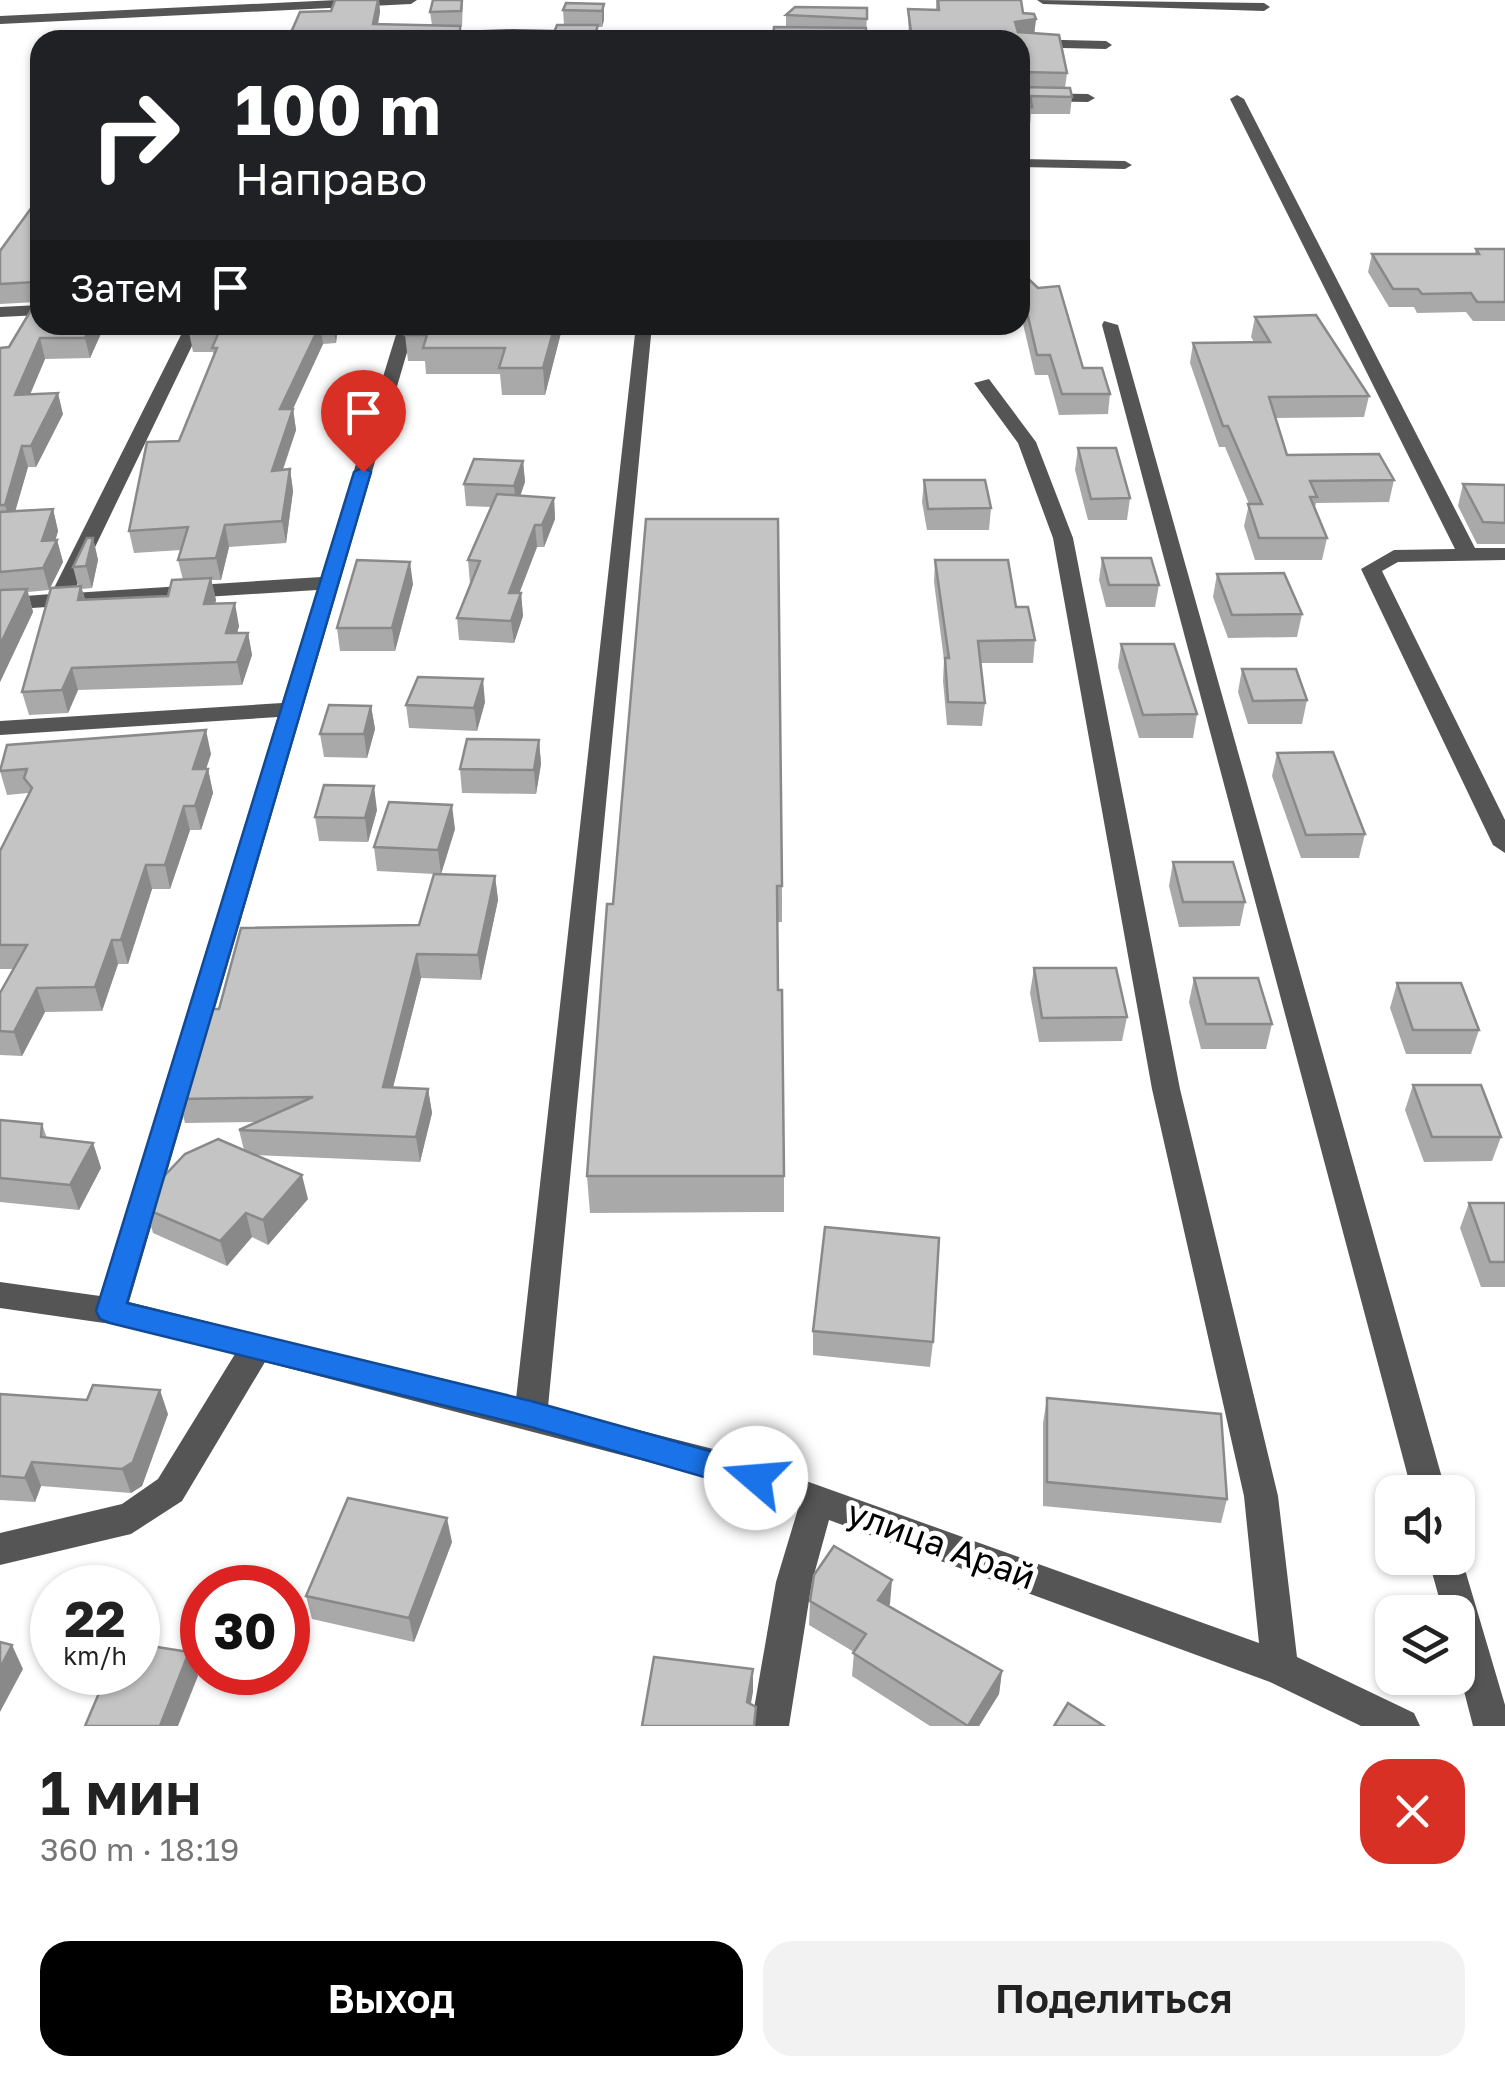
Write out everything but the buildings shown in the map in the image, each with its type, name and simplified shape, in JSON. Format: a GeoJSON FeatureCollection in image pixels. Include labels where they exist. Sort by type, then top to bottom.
{"type":"FeatureCollection","features":[{"type":"Feature","properties":{"kind":"street"},"geometry":{"type":"LineString","coordinates":[[0,20],[411,0]]}},
{"type":"Feature","properties":{"kind":"street"},"geometry":{"type":"LineString","coordinates":[[1042,0],[1264,7]]}},
{"type":"Feature","properties":{"kind":"street"},"geometry":{"type":"LineString","coordinates":[[1030,43],[1106,45]]}},
{"type":"Feature","properties":{"kind":"street"},"geometry":{"type":"LineString","coordinates":[[1030,96],[1088,98]]}},
{"type":"Feature","properties":{"kind":"street"},"geometry":{"type":"LineString","coordinates":[[1237,98],[1468,554]]}},
{"type":"Feature","properties":{"kind":"street"},"geometry":{"type":"LineString","coordinates":[[1030,163],[1125,165]]}},
{"type":"Feature","properties":{"kind":"street"},"geometry":{"type":"LineString","coordinates":[[0,312],[30,310]]}},
{"type":"Feature","properties":{"kind":"street"},"geometry":{"type":"LineString","coordinates":[[1110,325],[1423,1475]]}},
{"type":"Feature","properties":{"kind":"street"},"geometry":{"type":"LineString","coordinates":[[59,600],[189,335]]}},
{"type":"Feature","properties":{"kind":"street"},"geometry":{"type":"LineString","coordinates":[[110,1311],[404,335]]}},
{"type":"Feature","properties":{"kind":"street"},"geometry":{"type":"LineString","coordinates":[[531,1414],[643,335]]}},
{"type":"Feature","properties":{"kind":"street"},"geometry":{"type":"LineString","coordinates":[[982,383],[1028,442],[1062,538],[1166,1088],[1262,1496],[1280,1668]]}},
{"type":"Feature","properties":{"kind":"street"},"geometry":{"type":"LineString","coordinates":[[1505,554],[1394,556],[1371,569],[1505,846]]}},
{"type":"Feature","properties":{"kind":"street"},"geometry":{"type":"LineString","coordinates":[[0,604],[330,582]]}},
{"type":"Feature","properties":{"kind":"street"},"geometry":{"type":"LineString","coordinates":[[0,728],[292,709]]}},
{"type":"Feature","properties":{"kind":"street","name":"улица Арай"},"geometry":{"type":"LineString","coordinates":[[0,1295],[110,1311],[531,1414],[725,1467],[1280,1668],[1401,1726]]}},
{"type":"Feature","properties":{"kind":"street"},"geometry":{"type":"LineString","coordinates":[[0,1550],[131,1518],[170,1490],[256,1346]]}},
{"type":"Feature","properties":{"kind":"street"},"geometry":{"type":"LineString","coordinates":[[770,1726],[794,1582],[818,1500]]}},
{"type":"Feature","properties":{"kind":"street"},"geometry":{"type":"LineString","coordinates":[[1451,1575],[1492,1726]]}},
{"type":"Feature","properties":{"kind":"route"},"geometry":{"type":"LineString","coordinates":[[363,472],[110,1311],[531,1414],[756,1478]]}}]}
